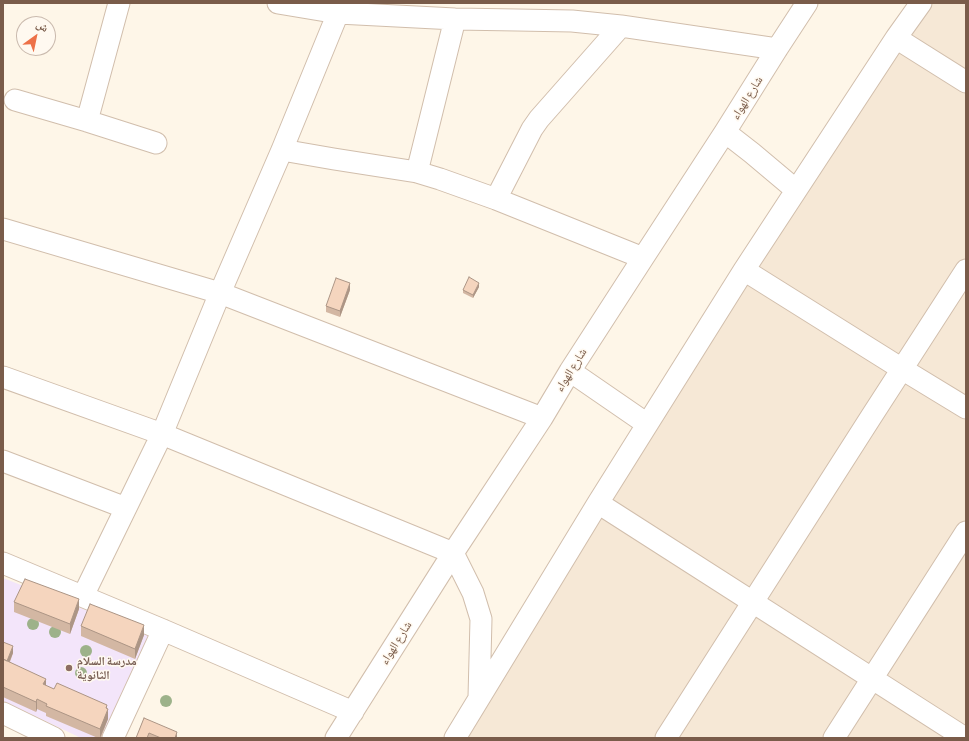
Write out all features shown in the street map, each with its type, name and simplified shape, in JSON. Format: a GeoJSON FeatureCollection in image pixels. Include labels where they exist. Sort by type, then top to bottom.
{"type":"FeatureCollection","features":[{"type":"Feature","properties":{"kind":"street"},"geometry":{"type":"LineString","coordinates":[[87,121],[119,3]]}},
{"type":"Feature","properties":{"kind":"street"},"geometry":{"type":"LineString","coordinates":[[278,3],[338,13],[455,19],[572,21],[621,26],[777,49]]}},
{"type":"Feature","properties":{"kind":"street","name":"شارع الهواء"},"geometry":{"type":"LineString","coordinates":[[336,738],[453,553],[542,418],[570,371],[807,3]]}},
{"type":"Feature","properties":{"kind":"street"},"geometry":{"type":"LineString","coordinates":[[456,738],[598,503],[744,270],[896,38],[921,3]]}},
{"type":"Feature","properties":{"kind":"street"},"geometry":{"type":"LineString","coordinates":[[83,596],[162,434],[338,13]]}},
{"type":"Feature","properties":{"kind":"street"},"geometry":{"type":"LineString","coordinates":[[416,172],[455,19]]}},
{"type":"Feature","properties":{"kind":"street"},"geometry":{"type":"LineString","coordinates":[[496,199],[532,129],[539,119],[621,26]]}},
{"type":"Feature","properties":{"kind":"street"},"geometry":{"type":"LineString","coordinates":[[896,38],[966,82]]}},
{"type":"Feature","properties":{"kind":"street"},"geometry":{"type":"LineString","coordinates":[[15,100],[156,143]]}},
{"type":"Feature","properties":{"kind":"street"},"geometry":{"type":"LineString","coordinates":[[725,132],[796,190]]}},
{"type":"Feature","properties":{"kind":"street"},"geometry":{"type":"LineString","coordinates":[[282,150],[416,172],[440,179],[496,199],[643,258]]}},
{"type":"Feature","properties":{"kind":"street"},"geometry":{"type":"LineString","coordinates":[[3,229],[220,294],[542,418]]}},
{"type":"Feature","properties":{"kind":"street"},"geometry":{"type":"LineString","coordinates":[[744,270],[966,408]]}},
{"type":"Feature","properties":{"kind":"street"},"geometry":{"type":"LineString","coordinates":[[666,738],[966,270]]}},
{"type":"Feature","properties":{"kind":"street"},"geometry":{"type":"LineString","coordinates":[[570,371],[647,424]]}},
{"type":"Feature","properties":{"kind":"street"},"geometry":{"type":"LineString","coordinates":[[3,377],[162,434],[453,553],[472,593],[481,619],[480,698]]}},
{"type":"Feature","properties":{"kind":"street"},"geometry":{"type":"LineString","coordinates":[[3,460],[126,508]]}},
{"type":"Feature","properties":{"kind":"street"},"geometry":{"type":"LineString","coordinates":[[598,503],[965,738]]}},
{"type":"Feature","properties":{"kind":"street"},"geometry":{"type":"LineString","coordinates":[[834,738],[966,532]]}},
{"type":"Feature","properties":{"kind":"street"},"geometry":{"type":"LineString","coordinates":[[3,564],[83,596],[353,712]]}},
{"type":"Feature","properties":{"kind":"street"},"geometry":{"type":"LineString","coordinates":[[113,738],[163,630]]}},
{"type":"Feature","properties":{"kind":"street"},"geometry":{"type":"LineString","coordinates":[[3,714],[54,738]]}},
{"type":"Feature","properties":{"kind":"shaded area"},"geometry":{"type":"Polygon","coordinates":[[[921,3],[966,3],[966,738],[455,738],[921,3]]]}},
{"type":"Feature","properties":{"kind":"shaded area","name":"مدرسة السلام الثانوية"},"geometry":{"type":"Polygon","coordinates":[[[3,578],[150,635],[101,738],[81,738],[3,701],[3,578]]]}},
{"type":"Feature","properties":{"kind":"building"},"geometry":{"type":"Polygon","coordinates":[[[469,277],[479,283],[473,295],[463,290],[469,277]]]}},
{"type":"Feature","properties":{"kind":"building"},"geometry":{"type":"Polygon","coordinates":[[[336,278],[350,283],[340,311],[326,306],[336,278]]]}},
{"type":"Feature","properties":{"kind":"building"},"geometry":{"type":"Polygon","coordinates":[[[25,579],[79,599],[70,624],[14,602],[25,579]]]}},
{"type":"Feature","properties":{"kind":"building"},"geometry":{"type":"Polygon","coordinates":[[[90,604],[144,625],[135,649],[81,626],[90,604]]]}},
{"type":"Feature","properties":{"kind":"building"},"geometry":{"type":"Polygon","coordinates":[[[3,642],[13,646],[7,661],[3,659],[3,642]]]}},
{"type":"Feature","properties":{"kind":"building"},"geometry":{"type":"Polygon","coordinates":[[[3,659],[46,679],[43,684],[54,689],[57,683],[107,705],[106,708],[108,709],[100,729],[46,706],[47,704],[37,699],[36,702],[3,687],[3,659]]]}},
{"type":"Feature","properties":{"kind":"building"},"geometry":{"type":"Polygon","coordinates":[[[144,718],[177,732],[175,738],[161,738],[149,733],[147,738],[136,738],[144,718]]]}},
{"type":"Feature","properties":{"kind":"place","name":"مدرسة السلام الثانوية"},"geometry":{"type":"Point","coordinates":[69,668]}}]}
